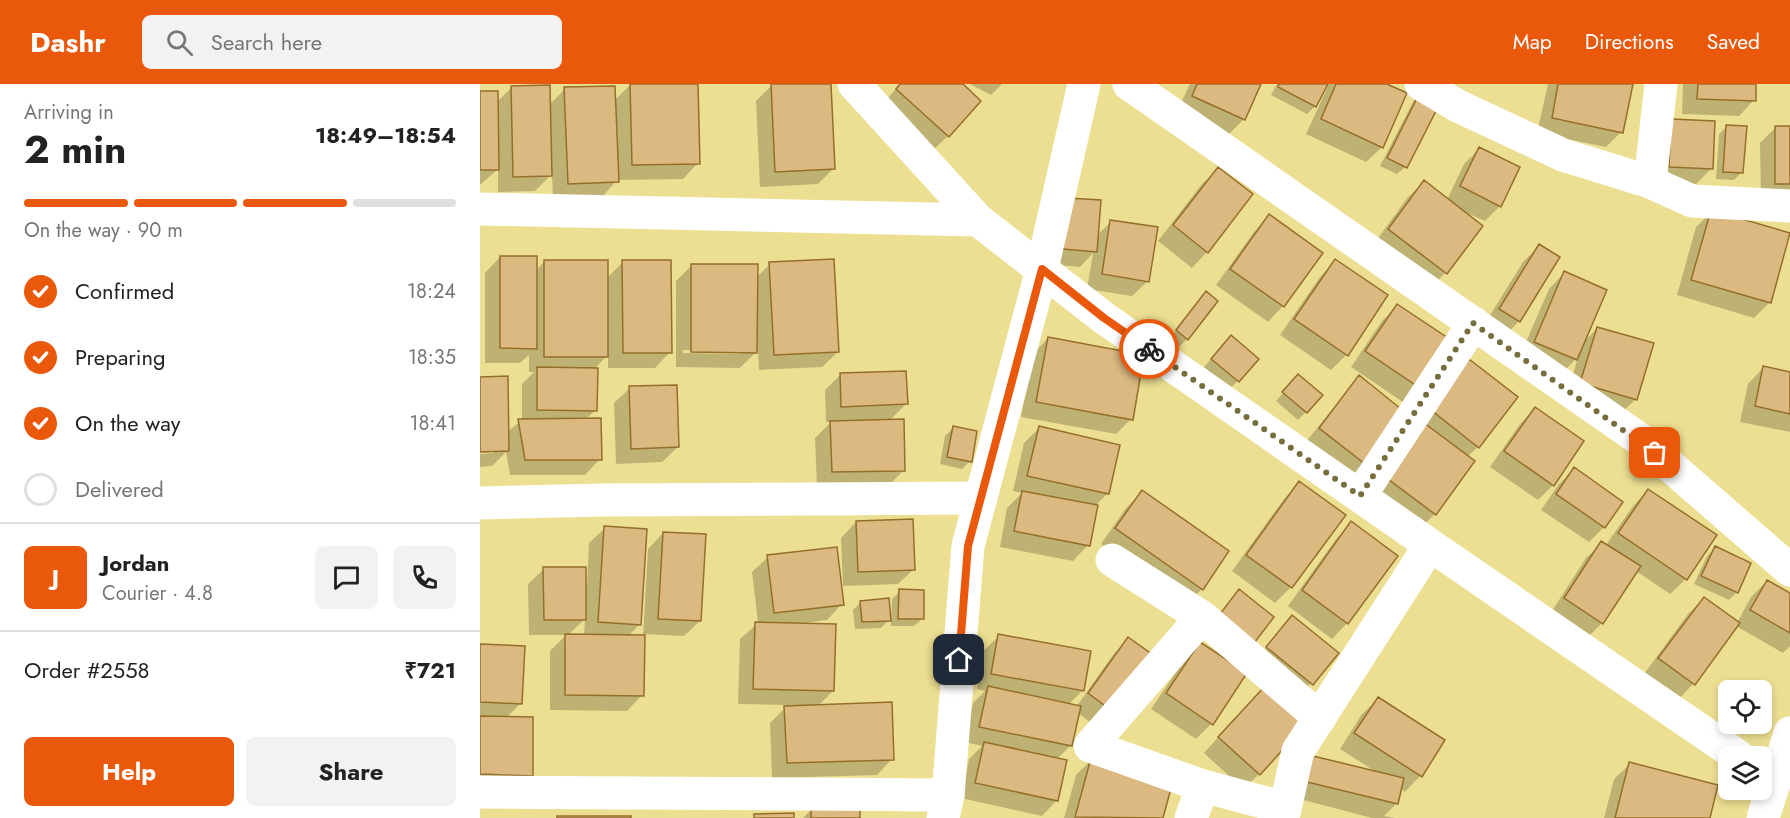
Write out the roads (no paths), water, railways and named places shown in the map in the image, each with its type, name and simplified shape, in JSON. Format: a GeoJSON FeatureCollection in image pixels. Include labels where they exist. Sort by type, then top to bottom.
{"type":"FeatureCollection","features":[{"type":"Feature","properties":{"kind":"street"},"geometry":{"type":"LineString","coordinates":[[854,84],[978,220],[1104,318],[1723,746]]}},
{"type":"Feature","properties":{"kind":"street"},"geometry":{"type":"LineString","coordinates":[[480,792],[946,807],[968,546],[1042,269],[1084,84]]}},
{"type":"Feature","properties":{"kind":"street"},"geometry":{"type":"LineString","coordinates":[[1129,84],[1638,438],[1790,570]]}},
{"type":"Feature","properties":{"kind":"street"},"geometry":{"type":"LineString","coordinates":[[1421,84],[1458,95],[1563,156],[1650,182],[1692,201],[1790,206]]}},
{"type":"Feature","properties":{"kind":"street"},"geometry":{"type":"LineString","coordinates":[[1650,182],[1661,84]]}},
{"type":"Feature","properties":{"kind":"street"},"geometry":{"type":"LineString","coordinates":[[480,209],[978,220]]}},
{"type":"Feature","properties":{"kind":"street"},"geometry":{"type":"LineString","coordinates":[[1360,496],[1473,323]]}},
{"type":"Feature","properties":{"kind":"street"},"geometry":{"type":"LineString","coordinates":[[480,503],[981,498]]}},
{"type":"Feature","properties":{"kind":"street"},"geometry":{"type":"LineString","coordinates":[[1202,617],[1089,746],[1284,813],[1298,751],[1430,545]]}},
{"type":"Feature","properties":{"kind":"street"},"geometry":{"type":"LineString","coordinates":[[1112,560],[1202,617],[1320,718]]}},
{"type":"Feature","properties":{"kind":"street"},"geometry":{"type":"LineString","coordinates":[[1763,818],[1790,733]]}},
{"type":"Feature","properties":{"kind":"street"},"geometry":{"type":"LineString","coordinates":[[1191,818],[1203,786]]}}]}
